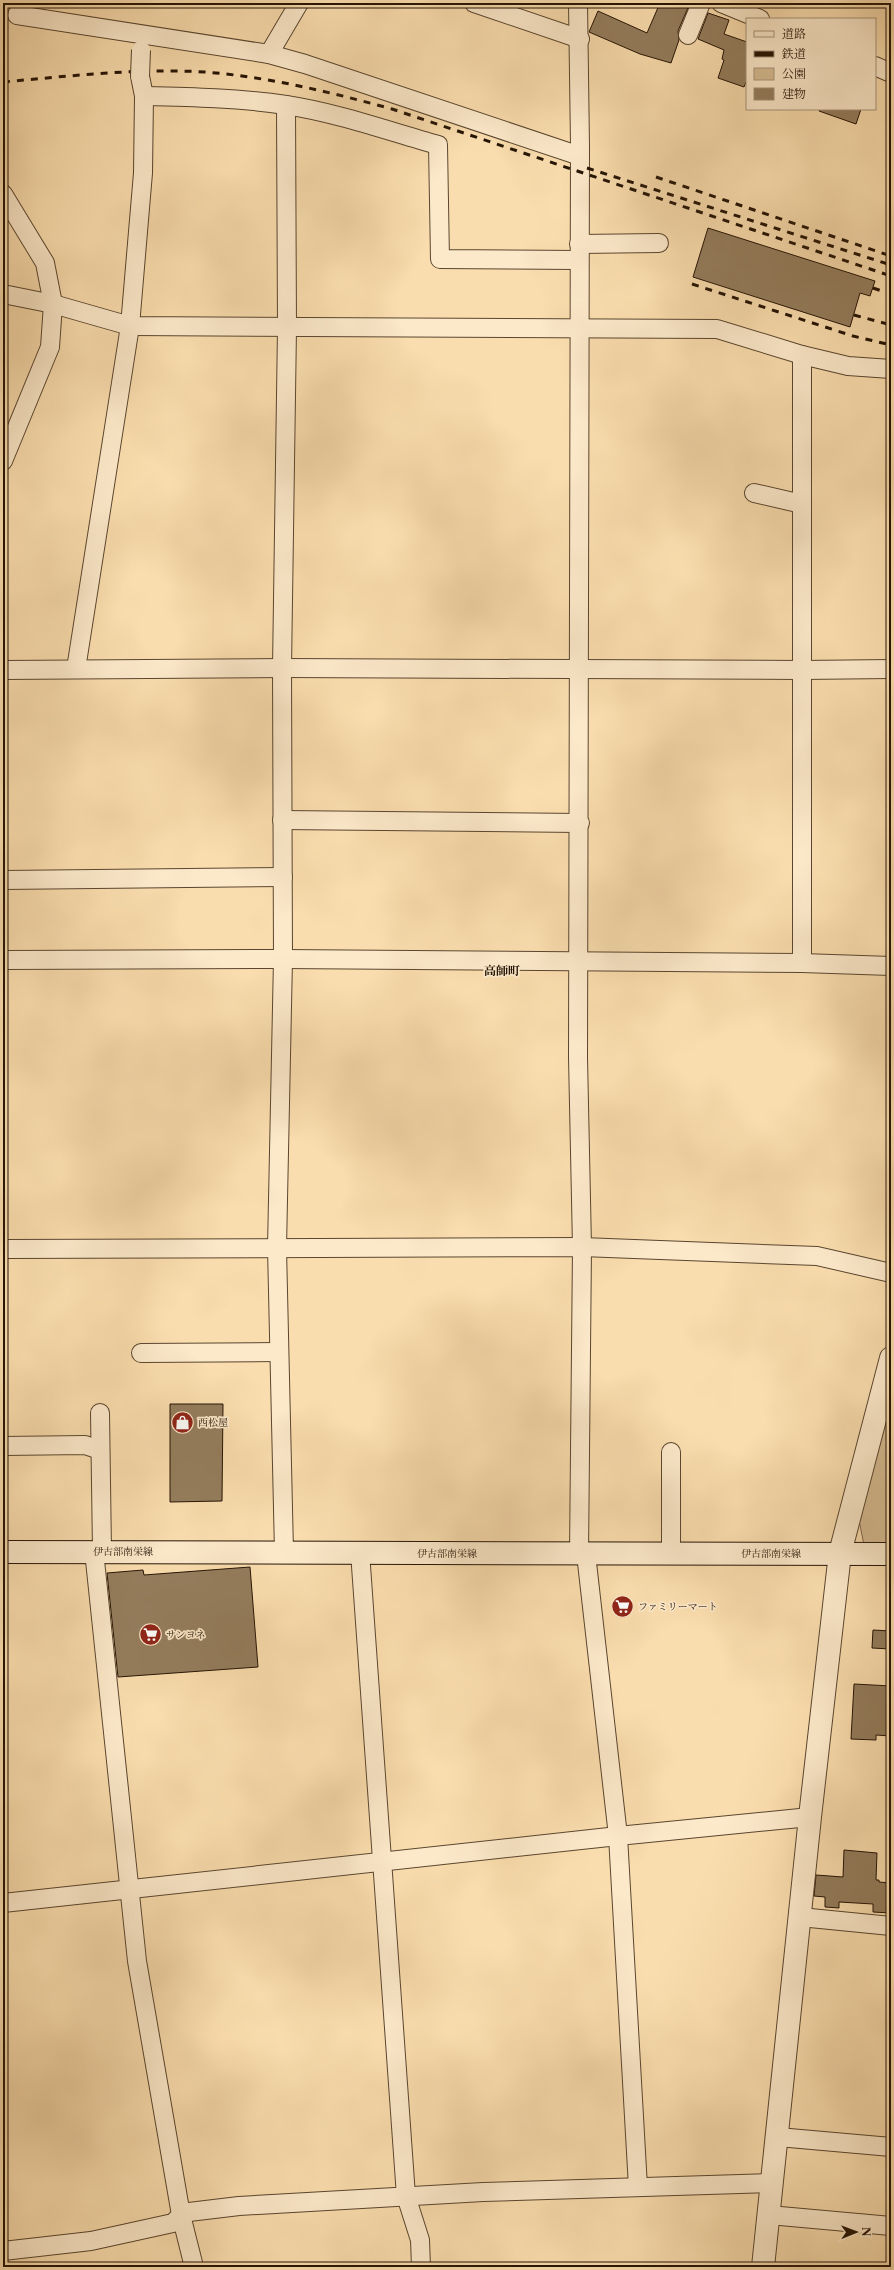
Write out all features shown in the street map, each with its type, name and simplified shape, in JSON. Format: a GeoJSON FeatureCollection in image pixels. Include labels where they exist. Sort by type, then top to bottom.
{"type":"FeatureCollection","features":[{"type":"Feature","properties":{"kind":"street"},"geometry":{"type":"LineString","coordinates":[[269,54],[299,3]]}},
{"type":"Feature","properties":{"kind":"street"},"geometry":{"type":"LineString","coordinates":[[474,3],[580,39]]}},
{"type":"Feature","properties":{"kind":"street"},"geometry":{"type":"LineString","coordinates":[[578,3],[580,39],[580,823],[578,962],[582,1247],[582,1554],[618,1836],[638,2187]]}},
{"type":"Feature","properties":{"kind":"street"},"geometry":{"type":"LineString","coordinates":[[688,35],[701,3]]}},
{"type":"Feature","properties":{"kind":"street"},"geometry":{"type":"LineString","coordinates":[[721,3],[758,18]]}},
{"type":"Feature","properties":{"kind":"street"},"geometry":{"type":"LineString","coordinates":[[15,11],[141,43],[269,54],[338,73],[580,156]]}},
{"type":"Feature","properties":{"kind":"street"},"geometry":{"type":"LineString","coordinates":[[76,669],[130,326],[143,173],[144,96],[140,76],[141,43]]}},
{"type":"Feature","properties":{"kind":"street"},"geometry":{"type":"LineString","coordinates":[[876,66],[891,73]]}},
{"type":"Feature","properties":{"kind":"street"},"geometry":{"type":"LineString","coordinates":[[144,96],[232,100],[286,105],[328,113],[438,145],[440,259],[579,252],[659,243]]}},
{"type":"Feature","properties":{"kind":"street"},"geometry":{"type":"LineString","coordinates":[[284,1552],[277,1248],[283,959],[282,668],[286,328],[286,105]]}},
{"type":"Feature","properties":{"kind":"street"},"geometry":{"type":"LineString","coordinates":[[3,194],[45,263],[53,304],[50,347],[3,461]]}},
{"type":"Feature","properties":{"kind":"street"},"geometry":{"type":"LineString","coordinates":[[3,294],[53,304],[130,326],[580,330],[717,329],[802,355],[848,366],[891,369]]}},
{"type":"Feature","properties":{"kind":"street"},"geometry":{"type":"LineString","coordinates":[[802,355],[802,963]]}},
{"type":"Feature","properties":{"kind":"street"},"geometry":{"type":"LineString","coordinates":[[754,493],[802,504]]}},
{"type":"Feature","properties":{"kind":"street"},"geometry":{"type":"LineString","coordinates":[[3,670],[282,668],[579,670],[891,669]]}},
{"type":"Feature","properties":{"kind":"street"},"geometry":{"type":"LineString","coordinates":[[282,820],[580,823]]}},
{"type":"Feature","properties":{"kind":"street"},"geometry":{"type":"LineString","coordinates":[[3,880],[283,877]]}},
{"type":"Feature","properties":{"kind":"street"},"geometry":{"type":"LineString","coordinates":[[3,960],[283,959],[802,963],[891,966]]}},
{"type":"Feature","properties":{"kind":"street"},"geometry":{"type":"LineString","coordinates":[[3,1249],[582,1247],[817,1256],[891,1273]]}},
{"type":"Feature","properties":{"kind":"street"},"geometry":{"type":"LineString","coordinates":[[141,1353],[279,1352]]}},
{"type":"Feature","properties":{"kind":"street"},"geometry":{"type":"LineString","coordinates":[[764,2267],[810,1817],[840,1553],[891,1358]]}},
{"type":"Feature","properties":{"kind":"street"},"geometry":{"type":"LineString","coordinates":[[100,1413],[98,1551],[129,1889],[137,1961],[181,2215],[194,2267]]}},
{"type":"Feature","properties":{"kind":"street"},"geometry":{"type":"LineString","coordinates":[[3,1446],[85,1445],[100,1450]]}},
{"type":"Feature","properties":{"kind":"street"},"geometry":{"type":"LineString","coordinates":[[671,1452],[671,1554]]}},
{"type":"Feature","properties":{"kind":"street","name":"伊古部南栄線"},"geometry":{"type":"LineString","coordinates":[[3,1552],[98,1551],[891,1554]]}},
{"type":"Feature","properties":{"kind":"street"},"geometry":{"type":"LineString","coordinates":[[360,1552],[406,2196],[420,2240],[421,2267]]}},
{"type":"Feature","properties":{"kind":"street"},"geometry":{"type":"LineString","coordinates":[[3,1903],[383,1861],[810,1817]]}},
{"type":"Feature","properties":{"kind":"street"},"geometry":{"type":"LineString","coordinates":[[800,1917],[891,1926]]}},
{"type":"Feature","properties":{"kind":"street"},"geometry":{"type":"LineString","coordinates":[[778,2137],[891,2147]]}},
{"type":"Feature","properties":{"kind":"street"},"geometry":{"type":"LineString","coordinates":[[3,2251],[91,2241],[173,2223],[181,2215],[189,2212],[239,2206],[406,2196],[773,2183]]}},
{"type":"Feature","properties":{"kind":"street"},"geometry":{"type":"LineString","coordinates":[[769,2215],[891,2226]]}},
{"type":"Feature","properties":{"kind":"green space"},"geometry":{"type":"Polygon","coordinates":[[[891,1398],[891,1545],[864,1545],[859,1520],[891,1398]]]}},
{"type":"Feature","properties":{"kind":"building"},"geometry":{"type":"Polygon","coordinates":[[[660,3],[690,3],[678,31],[679,40],[671,63],[640,54],[589,32],[598,11],[647,33],[660,3]]]}},
{"type":"Feature","properties":{"kind":"building"},"geometry":{"type":"Polygon","coordinates":[[[708,13],[729,20],[724,34],[746,42],[746,82],[744,87],[718,78],[724,60],[722,59],[724,50],[698,39],[708,13]]]}},
{"type":"Feature","properties":{"kind":"building"},"geometry":{"type":"Polygon","coordinates":[[[820,110],[861,110],[856,124],[820,110]]]}},
{"type":"Feature","properties":{"kind":"building"},"geometry":{"type":"Polygon","coordinates":[[[708,228],[875,281],[870,296],[860,293],[850,327],[693,277],[708,228]]]}},
{"type":"Feature","properties":{"kind":"building"},"geometry":{"type":"Polygon","coordinates":[[[170,1404],[223,1404],[222,1501],[170,1502],[170,1404]]]}},
{"type":"Feature","properties":{"kind":"building"},"geometry":{"type":"Polygon","coordinates":[[[250,1567],[258,1667],[118,1677],[107,1573],[143,1570],[144,1575],[250,1567]]]}},
{"type":"Feature","properties":{"kind":"building"},"geometry":{"type":"Polygon","coordinates":[[[873,1630],[891,1631],[891,1649],[872,1648],[873,1630]]]}},
{"type":"Feature","properties":{"kind":"building"},"geometry":{"type":"Polygon","coordinates":[[[854,1684],[891,1686],[891,1736],[876,1735],[876,1740],[851,1739],[854,1684]]]}},
{"type":"Feature","properties":{"kind":"building"},"geometry":{"type":"Polygon","coordinates":[[[844,1850],[877,1853],[876,1880],[879,1880],[879,1882],[891,1883],[891,1913],[873,1912],[873,1904],[839,1902],[839,1908],[825,1907],[825,1897],[814,1896],[816,1875],[843,1877],[844,1850]]]}},
{"type":"Feature","properties":{"kind":"railway"},"geometry":{"type":"LineString","coordinates":[[3,82],[104,73],[180,71],[229,74],[299,86],[392,109],[891,276]]}},
{"type":"Feature","properties":{"kind":"railway"},"geometry":{"type":"LineString","coordinates":[[587,168],[891,265]]}},
{"type":"Feature","properties":{"kind":"railway"},"geometry":{"type":"LineString","coordinates":[[656,177],[891,256]]}},
{"type":"Feature","properties":{"kind":"railway"},"geometry":{"type":"LineString","coordinates":[[692,284],[853,336],[891,345]]}},
{"type":"Feature","properties":{"kind":"railway"},"geometry":{"type":"LineString","coordinates":[[873,288],[891,294]]}},
{"type":"Feature","properties":{"kind":"railway"},"geometry":{"type":"LineString","coordinates":[[854,315],[891,325]]}},
{"type":"Feature","properties":{"kind":"place","name":"西松屋"},"geometry":{"type":"Point","coordinates":[183,1422]}},
{"type":"Feature","properties":{"kind":"place","name":"ファミリーマート"},"geometry":{"type":"Point","coordinates":[622,1606]}},
{"type":"Feature","properties":{"kind":"place","name":"サンヨネ"},"geometry":{"type":"Point","coordinates":[150,1634]}},
{"type":"Feature","properties":{"kind":"district","name":"高師町"},"geometry":{"type":"Point","coordinates":[502,970]}}]}
